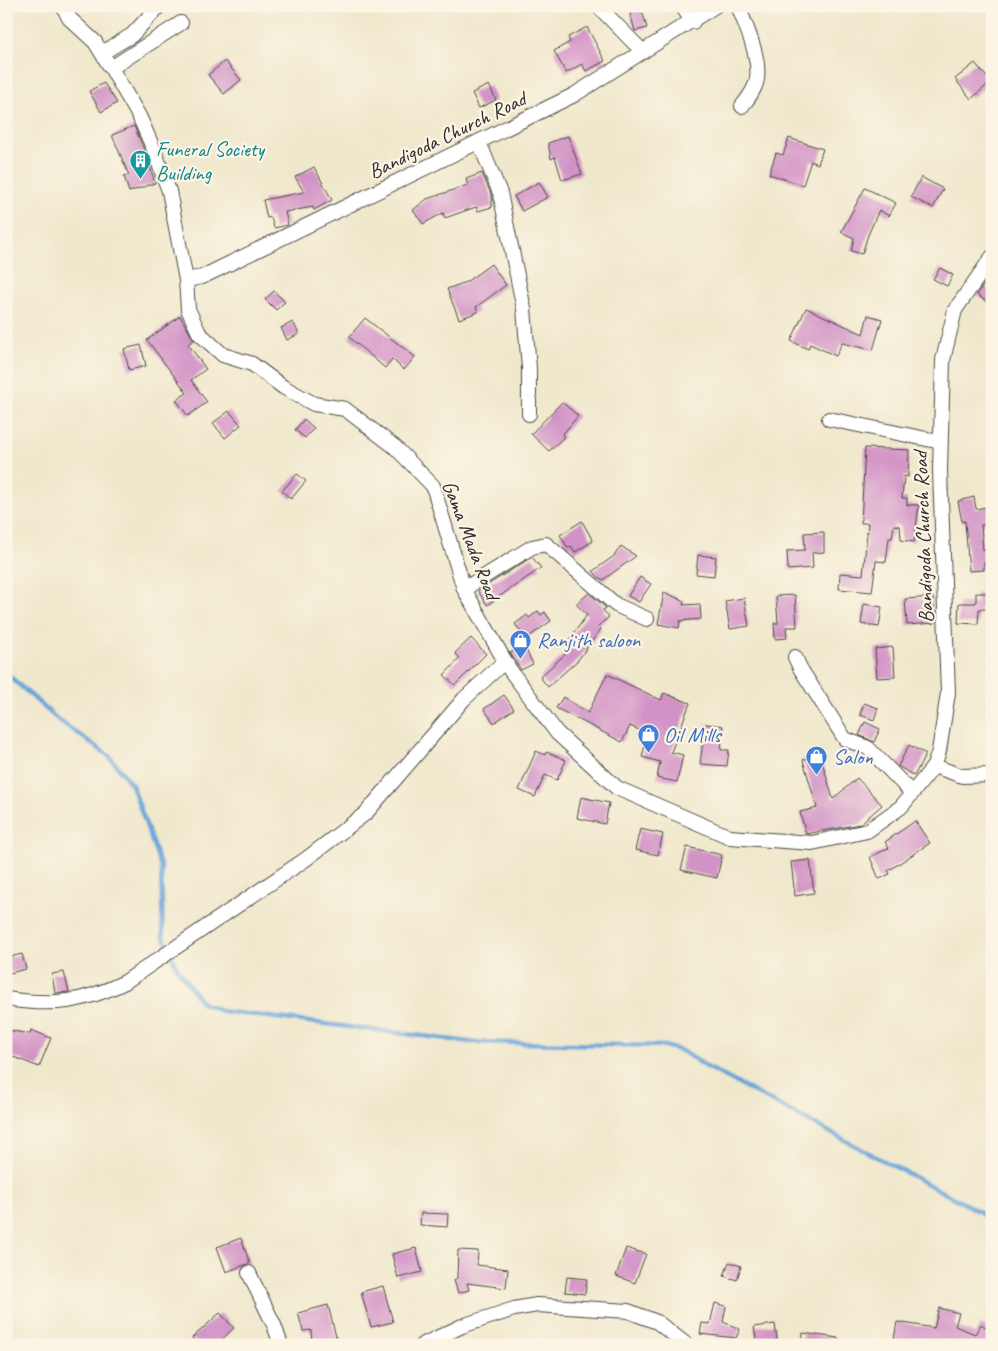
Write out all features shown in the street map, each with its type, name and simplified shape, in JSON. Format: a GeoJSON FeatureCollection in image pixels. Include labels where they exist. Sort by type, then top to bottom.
{"type":"FeatureCollection","features":[{"type":"Feature","properties":{"kind":"street","name":"Gama Mada Road"},"geometry":{"type":"LineString","coordinates":[[63,6],[70,18],[95,42],[139,116],[169,192],[186,280],[188,308],[199,333],[223,355],[252,364],[283,387],[314,404],[345,409],[395,447],[433,486],[464,589],[505,661],[557,733],[617,788],[730,837],[812,843],[867,830],[901,807],[934,766]]}},
{"type":"Feature","properties":{"kind":"street"},"geometry":{"type":"LineString","coordinates":[[102,53],[132,35],[159,6]]}},
{"type":"Feature","properties":{"kind":"street"},"geometry":{"type":"LineString","coordinates":[[598,6],[643,52]]}},
{"type":"Feature","properties":{"kind":"street"},"geometry":{"type":"LineString","coordinates":[[682,6],[692,22]]}},
{"type":"Feature","properties":{"kind":"street","name":"Bandigoda Church Road"},"geometry":{"type":"LineString","coordinates":[[186,280],[202,278],[574,95],[715,6]]}},
{"type":"Feature","properties":{"kind":"street"},"geometry":{"type":"LineString","coordinates":[[738,6],[751,42],[757,68],[756,85],[742,106]]}},
{"type":"Feature","properties":{"kind":"street"},"geometry":{"type":"LineString","coordinates":[[111,68],[181,23]]}},
{"type":"Feature","properties":{"kind":"street"},"geometry":{"type":"LineString","coordinates":[[479,142],[500,193],[524,309],[529,368],[529,414]]}},
{"type":"Feature","properties":{"kind":"street","name":"Bandigoda Church Road"},"geometry":{"type":"LineString","coordinates":[[934,766],[939,751],[948,693],[940,471],[943,360],[955,310],[992,257]]}},
{"type":"Feature","properties":{"kind":"street"},"geometry":{"type":"LineString","coordinates":[[829,419],[941,442]]}},
{"type":"Feature","properties":{"kind":"street"},"geometry":{"type":"LineString","coordinates":[[464,589],[532,547],[546,544],[616,605],[647,619]]}},
{"type":"Feature","properties":{"kind":"street"},"geometry":{"type":"LineString","coordinates":[[795,657],[809,684],[845,739],[868,748],[912,793]]}},
{"type":"Feature","properties":{"kind":"street"},"geometry":{"type":"LineString","coordinates":[[6,999],[34,1003],[66,1002],[98,995],[125,982],[306,859],[366,813],[464,699],[505,661]]}},
{"type":"Feature","properties":{"kind":"street"},"geometry":{"type":"LineString","coordinates":[[934,766],[962,776],[992,775]]}},
{"type":"Feature","properties":{"kind":"street"},"geometry":{"type":"LineString","coordinates":[[249,1273],[274,1325],[281,1345]]}},
{"type":"Feature","properties":{"kind":"street"},"geometry":{"type":"LineString","coordinates":[[422,1345],[462,1326],[514,1309],[545,1305],[628,1311],[657,1322],[687,1345]]}},
{"type":"Feature","properties":{"kind":"building"},"geometry":{"type":"Polygon","coordinates":[[[642,10],[647,28],[635,31],[630,13],[642,10]]]}},
{"type":"Feature","properties":{"kind":"building"},"geometry":{"type":"Polygon","coordinates":[[[587,27],[605,61],[586,71],[582,64],[566,73],[554,51],[570,42],[568,37],[587,27]]]}},
{"type":"Feature","properties":{"kind":"building"},"geometry":{"type":"Polygon","coordinates":[[[225,61],[241,80],[224,94],[208,75],[225,61]]]}},
{"type":"Feature","properties":{"kind":"building"},"geometry":{"type":"Polygon","coordinates":[[[975,63],[991,82],[971,99],[955,79],[975,63]]]}},
{"type":"Feature","properties":{"kind":"building"},"geometry":{"type":"Polygon","coordinates":[[[104,83],[117,103],[101,112],[89,91],[104,83]]]}},
{"type":"Feature","properties":{"kind":"building"},"geometry":{"type":"Polygon","coordinates":[[[489,85],[496,100],[479,108],[472,93],[489,85]]]}},
{"type":"Feature","properties":{"kind":"building"},"geometry":{"type":"Polygon","coordinates":[[[134,126],[155,183],[129,192],[124,176],[129,175],[112,135],[134,126]]]}},
{"type":"Feature","properties":{"kind":"building"},"geometry":{"type":"Polygon","coordinates":[[[568,136],[582,174],[562,180],[555,157],[551,159],[548,143],[568,136]]]}},
{"type":"Feature","properties":{"kind":"building"},"geometry":{"type":"Polygon","coordinates":[[[789,138],[823,149],[818,164],[811,161],[803,185],[769,174],[776,153],[783,155],[789,138]]]}},
{"type":"Feature","properties":{"kind":"building"},"geometry":{"type":"Polygon","coordinates":[[[314,167],[332,200],[314,210],[313,207],[285,212],[288,225],[274,228],[271,217],[267,218],[263,200],[304,192],[295,177],[314,167]]]}},
{"type":"Feature","properties":{"kind":"building"},"geometry":{"type":"Polygon","coordinates":[[[482,173],[492,196],[492,207],[478,211],[476,207],[445,218],[443,213],[423,224],[413,210],[427,199],[468,185],[466,179],[482,173]]]}},
{"type":"Feature","properties":{"kind":"building"},"geometry":{"type":"Polygon","coordinates":[[[921,177],[943,189],[933,208],[911,197],[921,177]]]}},
{"type":"Feature","properties":{"kind":"building"},"geometry":{"type":"Polygon","coordinates":[[[539,182],[548,197],[522,211],[514,196],[539,182]]]}},
{"type":"Feature","properties":{"kind":"building"},"geometry":{"type":"Polygon","coordinates":[[[865,188],[896,203],[889,216],[879,210],[862,254],[851,251],[854,238],[841,232],[865,188]]]}},
{"type":"Feature","properties":{"kind":"building"},"geometry":{"type":"Polygon","coordinates":[[[491,264],[506,285],[476,307],[478,312],[459,319],[447,289],[466,282],[491,264]]]}},
{"type":"Feature","properties":{"kind":"building"},"geometry":{"type":"Polygon","coordinates":[[[940,268],[953,275],[947,286],[933,279],[940,268]]]}},
{"type":"Feature","properties":{"kind":"building"},"geometry":{"type":"Polygon","coordinates":[[[984,284],[992,290],[992,305],[977,295],[984,284]]]}},
{"type":"Feature","properties":{"kind":"building"},"geometry":{"type":"Polygon","coordinates":[[[274,291],[285,302],[276,310],[265,299],[274,291]]]}},
{"type":"Feature","properties":{"kind":"building"},"geometry":{"type":"Polygon","coordinates":[[[806,308],[863,334],[868,315],[882,319],[873,350],[842,343],[836,356],[810,344],[808,349],[791,341],[806,308]]]}},
{"type":"Feature","properties":{"kind":"building"},"geometry":{"type":"Polygon","coordinates":[[[180,316],[194,340],[188,344],[206,369],[191,380],[207,402],[188,416],[176,400],[187,393],[147,340],[180,316]]]}},
{"type":"Feature","properties":{"kind":"building"},"geometry":{"type":"Polygon","coordinates":[[[365,318],[415,357],[404,370],[392,359],[385,368],[349,337],[365,318]]]}},
{"type":"Feature","properties":{"kind":"building"},"geometry":{"type":"Polygon","coordinates":[[[293,322],[299,334],[287,340],[281,328],[293,322]]]}},
{"type":"Feature","properties":{"kind":"building"},"geometry":{"type":"Polygon","coordinates":[[[141,345],[146,366],[129,370],[124,349],[141,345]]]}},
{"type":"Feature","properties":{"kind":"building"},"geometry":{"type":"Polygon","coordinates":[[[562,402],[578,416],[562,435],[564,437],[549,451],[531,434],[562,402]]]}},
{"type":"Feature","properties":{"kind":"building"},"geometry":{"type":"Polygon","coordinates":[[[229,411],[241,425],[225,438],[213,423],[229,411]]]}},
{"type":"Feature","properties":{"kind":"building"},"geometry":{"type":"Polygon","coordinates":[[[304,419],[314,428],[305,438],[295,430],[304,419]]]}},
{"type":"Feature","properties":{"kind":"building"},"geometry":{"type":"Polygon","coordinates":[[[865,448],[909,450],[908,477],[904,476],[902,498],[907,498],[907,505],[919,505],[914,542],[901,540],[900,526],[894,525],[892,538],[889,538],[886,562],[876,561],[872,592],[839,589],[840,573],[863,575],[868,523],[861,523],[865,448]]]}},
{"type":"Feature","properties":{"kind":"building"},"geometry":{"type":"Polygon","coordinates":[[[297,474],[306,481],[291,499],[282,491],[297,474]]]}},
{"type":"Feature","properties":{"kind":"building"},"geometry":{"type":"Polygon","coordinates":[[[974,497],[976,509],[992,506],[992,524],[981,525],[983,550],[992,548],[992,560],[984,562],[984,570],[969,571],[965,521],[962,522],[958,501],[974,497]]]}},
{"type":"Feature","properties":{"kind":"building"},"geometry":{"type":"Polygon","coordinates":[[[582,521],[593,541],[575,552],[571,546],[568,548],[560,535],[582,521]]]}},
{"type":"Feature","properties":{"kind":"building"},"geometry":{"type":"Polygon","coordinates":[[[824,532],[824,552],[812,553],[813,568],[788,570],[787,551],[805,550],[804,533],[824,532]]]}},
{"type":"Feature","properties":{"kind":"building"},"geometry":{"type":"Polygon","coordinates":[[[621,546],[636,556],[603,580],[598,577],[593,571],[614,556],[621,546]]]}},
{"type":"Feature","properties":{"kind":"building"},"geometry":{"type":"Polygon","coordinates":[[[698,555],[716,557],[714,576],[696,574],[698,555]]]}},
{"type":"Feature","properties":{"kind":"building"},"geometry":{"type":"Polygon","coordinates":[[[532,557],[541,568],[487,605],[478,591],[532,557]]]}},
{"type":"Feature","properties":{"kind":"building"},"geometry":{"type":"Polygon","coordinates":[[[640,577],[651,584],[639,602],[628,596],[640,577]]]}},
{"type":"Feature","properties":{"kind":"building"},"geometry":{"type":"Polygon","coordinates":[[[664,592],[684,601],[683,605],[700,604],[701,619],[680,621],[679,628],[658,624],[664,592]]]}},
{"type":"Feature","properties":{"kind":"building"},"geometry":{"type":"Polygon","coordinates":[[[589,593],[606,608],[603,610],[609,617],[598,626],[601,629],[578,660],[548,687],[540,677],[574,646],[568,641],[587,615],[576,604],[589,593]]]}},
{"type":"Feature","properties":{"kind":"building"},"geometry":{"type":"Polygon","coordinates":[[[976,593],[992,593],[992,609],[979,609],[978,624],[958,623],[959,603],[976,603],[976,593]]]}},
{"type":"Feature","properties":{"kind":"building"},"geometry":{"type":"Polygon","coordinates":[[[795,595],[797,627],[786,627],[787,638],[775,639],[774,623],[778,623],[776,596],[795,595]]]}},
{"type":"Feature","properties":{"kind":"building"},"geometry":{"type":"Polygon","coordinates":[[[933,597],[935,623],[907,625],[905,599],[933,597]]]}},
{"type":"Feature","properties":{"kind":"building"},"geometry":{"type":"Polygon","coordinates":[[[744,598],[749,626],[730,629],[725,601],[744,598]]]}},
{"type":"Feature","properties":{"kind":"building"},"geometry":{"type":"Polygon","coordinates":[[[864,604],[882,607],[879,627],[861,624],[864,604]]]}},
{"type":"Feature","properties":{"kind":"building"},"geometry":{"type":"Polygon","coordinates":[[[538,611],[541,615],[545,612],[551,621],[526,639],[515,624],[527,615],[529,618],[538,611]]]}},
{"type":"Feature","properties":{"kind":"building"},"geometry":{"type":"Polygon","coordinates":[[[471,638],[486,654],[455,685],[444,675],[460,658],[455,653],[471,638]]]}},
{"type":"Feature","properties":{"kind":"building","name":"Ranjith saloon"},"geometry":{"type":"Polygon","coordinates":[[[524,646],[533,664],[521,670],[510,653],[524,646]]]}},
{"type":"Feature","properties":{"kind":"building"},"geometry":{"type":"Polygon","coordinates":[[[893,647],[895,677],[877,678],[875,649],[893,647]]]}},
{"type":"Feature","properties":{"kind":"building"},"geometry":{"type":"Polygon","coordinates":[[[607,674],[661,700],[664,693],[690,703],[671,752],[683,755],[677,782],[657,778],[660,762],[642,757],[648,734],[630,726],[622,742],[556,708],[563,697],[588,713],[607,674]]]}},
{"type":"Feature","properties":{"kind":"building"},"geometry":{"type":"Polygon","coordinates":[[[504,695],[514,709],[494,723],[484,709],[504,695]]]}},
{"type":"Feature","properties":{"kind":"building"},"geometry":{"type":"Polygon","coordinates":[[[864,703],[878,708],[874,720],[860,715],[864,703]]]}},
{"type":"Feature","properties":{"kind":"building"},"geometry":{"type":"Polygon","coordinates":[[[865,722],[880,729],[874,742],[859,735],[865,722]]]}},
{"type":"Feature","properties":{"kind":"building"},"geometry":{"type":"Polygon","coordinates":[[[705,724],[723,726],[721,750],[729,750],[727,766],[700,764],[705,724]]]}},
{"type":"Feature","properties":{"kind":"building"},"geometry":{"type":"Polygon","coordinates":[[[909,745],[926,754],[914,776],[898,766],[909,745]]]}},
{"type":"Feature","properties":{"kind":"building"},"geometry":{"type":"Polygon","coordinates":[[[536,751],[545,755],[546,752],[566,760],[557,780],[545,775],[535,797],[519,790],[536,751]]]}},
{"type":"Feature","properties":{"kind":"building"},"geometry":{"type":"Polygon","coordinates":[[[820,754],[833,799],[857,778],[882,805],[860,824],[806,834],[800,812],[817,808],[803,760],[820,754]]]}},
{"type":"Feature","properties":{"kind":"building"},"geometry":{"type":"Polygon","coordinates":[[[581,797],[609,803],[605,824],[577,818],[581,797]]]}},
{"type":"Feature","properties":{"kind":"building"},"geometry":{"type":"Polygon","coordinates":[[[915,821],[930,843],[888,871],[890,874],[879,879],[870,857],[889,848],[885,842],[915,821]]]}},
{"type":"Feature","properties":{"kind":"building"},"geometry":{"type":"Polygon","coordinates":[[[640,829],[663,834],[658,855],[635,850],[640,829]]]}},
{"type":"Feature","properties":{"kind":"building"},"geometry":{"type":"Polygon","coordinates":[[[687,847],[722,855],[717,878],[681,870],[687,847]]]}},
{"type":"Feature","properties":{"kind":"building"},"geometry":{"type":"Polygon","coordinates":[[[810,860],[814,893],[795,896],[791,862],[810,860]]]}},
{"type":"Feature","properties":{"kind":"building"},"geometry":{"type":"Polygon","coordinates":[[[22,954],[26,969],[6,974],[6,958],[22,954]]]}},
{"type":"Feature","properties":{"kind":"building"},"geometry":{"type":"Polygon","coordinates":[[[64,972],[69,992],[55,993],[52,974],[64,972]]]}},
{"type":"Feature","properties":{"kind":"building"},"geometry":{"type":"Polygon","coordinates":[[[6,1030],[30,1034],[31,1030],[51,1038],[39,1067],[6,1054],[6,1030]]]}},
{"type":"Feature","properties":{"kind":"building"},"geometry":{"type":"Polygon","coordinates":[[[421,1213],[448,1214],[447,1227],[420,1225],[421,1213]]]}},
{"type":"Feature","properties":{"kind":"building"},"geometry":{"type":"Polygon","coordinates":[[[241,1238],[250,1263],[226,1272],[217,1247],[241,1238]]]}},
{"type":"Feature","properties":{"kind":"building"},"geometry":{"type":"Polygon","coordinates":[[[416,1248],[422,1272],[398,1278],[392,1254],[416,1248]]]}},
{"type":"Feature","properties":{"kind":"building"},"geometry":{"type":"Polygon","coordinates":[[[626,1248],[646,1254],[635,1283],[616,1276],[626,1248]]]}},
{"type":"Feature","properties":{"kind":"building"},"geometry":{"type":"Polygon","coordinates":[[[458,1250],[478,1251],[477,1265],[508,1269],[506,1288],[467,1283],[469,1290],[458,1293],[454,1280],[457,1278],[458,1250]]]}},
{"type":"Feature","properties":{"kind":"building"},"geometry":{"type":"Polygon","coordinates":[[[729,1262],[741,1266],[737,1280],[724,1276],[729,1262]]]}},
{"type":"Feature","properties":{"kind":"building"},"geometry":{"type":"Polygon","coordinates":[[[567,1277],[587,1279],[585,1294],[565,1292],[567,1277]]]}},
{"type":"Feature","properties":{"kind":"building"},"geometry":{"type":"Polygon","coordinates":[[[383,1286],[393,1322],[371,1327],[361,1292],[383,1286]]]}},
{"type":"Feature","properties":{"kind":"building"},"geometry":{"type":"Polygon","coordinates":[[[715,1303],[726,1306],[723,1322],[740,1329],[736,1338],[700,1334],[702,1323],[710,1324],[715,1303]]]}},
{"type":"Feature","properties":{"kind":"building"},"geometry":{"type":"Polygon","coordinates":[[[328,1305],[338,1345],[312,1345],[311,1330],[303,1331],[298,1313],[328,1305]]]}},
{"type":"Feature","properties":{"kind":"building"},"geometry":{"type":"Polygon","coordinates":[[[939,1308],[959,1313],[955,1326],[975,1334],[981,1324],[992,1331],[990,1340],[992,1345],[893,1345],[897,1322],[934,1328],[939,1308]]]}},
{"type":"Feature","properties":{"kind":"building"},"geometry":{"type":"Polygon","coordinates":[[[220,1313],[234,1328],[216,1345],[198,1345],[192,1338],[220,1313]]]}},
{"type":"Feature","properties":{"kind":"building"},"geometry":{"type":"Polygon","coordinates":[[[775,1324],[777,1340],[757,1344],[754,1327],[775,1324]]]}},
{"type":"Feature","properties":{"kind":"building"},"geometry":{"type":"Polygon","coordinates":[[[803,1333],[838,1338],[837,1345],[802,1345],[803,1333]]]}},
{"type":"Feature","properties":{"kind":"waterway"},"geometry":{"type":"LineString","coordinates":[[6,673],[56,718],[109,756],[132,785],[161,867],[163,936],[177,968],[202,1003],[221,1011],[470,1042],[665,1046],[682,1051],[707,1067],[980,1212],[992,1224]]}},
{"type":"Feature","properties":{"kind":"place","name":"Funeral Society Building"},"geometry":{"type":"Point","coordinates":[140,180]}},
{"type":"Feature","properties":{"kind":"place","name":"Ranjith saloon"},"geometry":{"type":"Point","coordinates":[521,659]}},
{"type":"Feature","properties":{"kind":"place","name":"Oil Mills"},"geometry":{"type":"Point","coordinates":[648,754]}},
{"type":"Feature","properties":{"kind":"place","name":"Salon"},"geometry":{"type":"Point","coordinates":[817,776]}}]}
